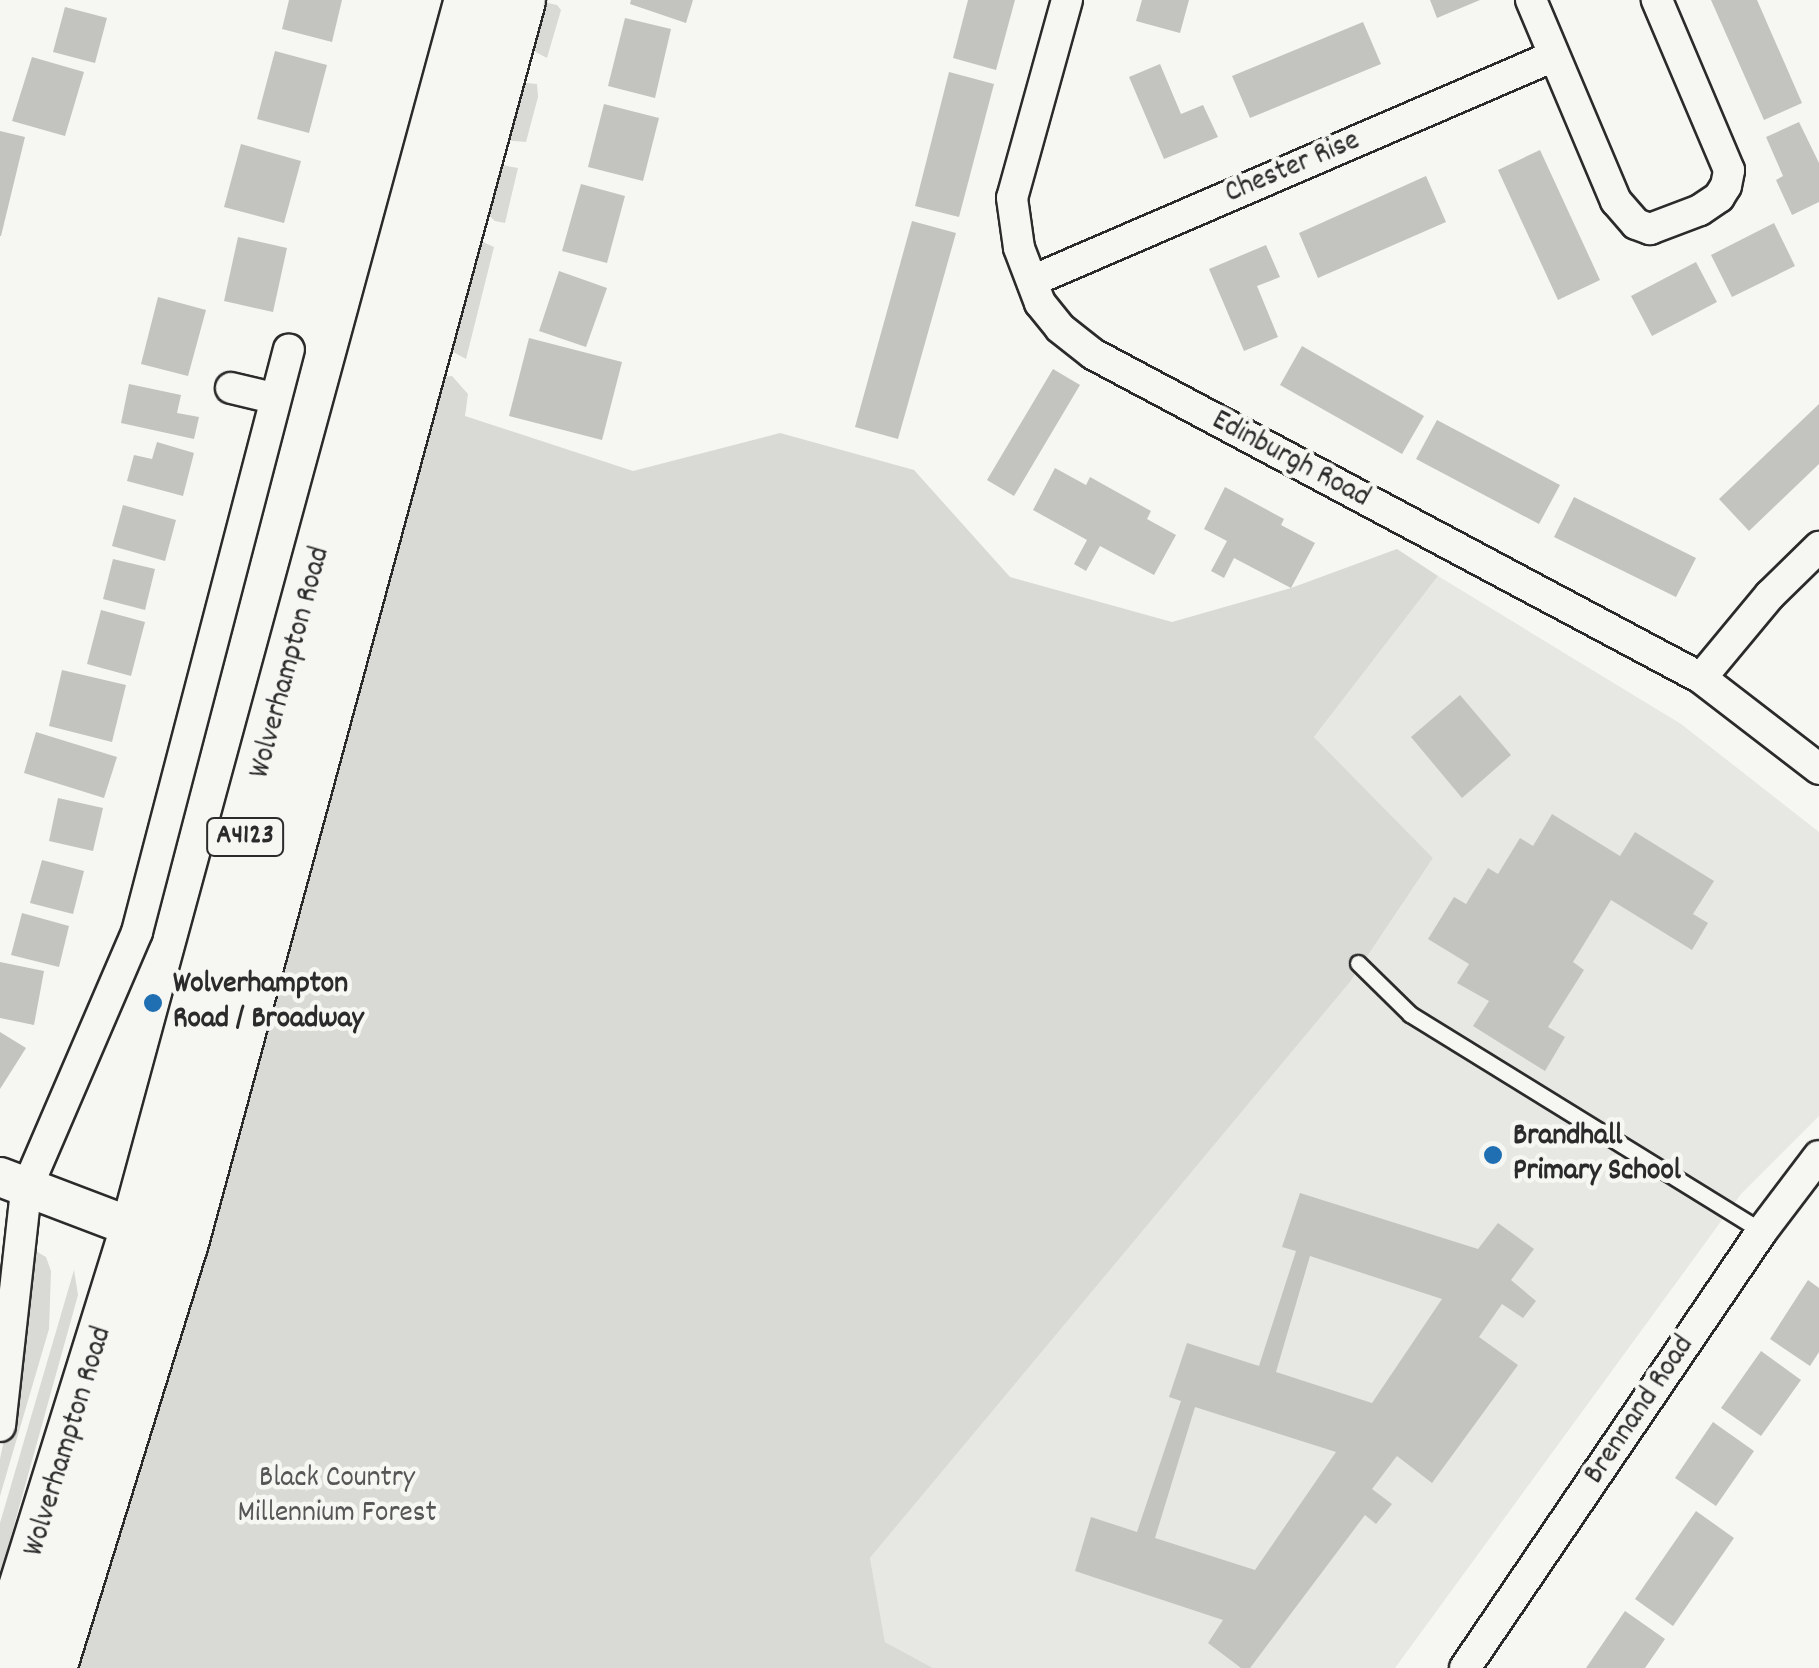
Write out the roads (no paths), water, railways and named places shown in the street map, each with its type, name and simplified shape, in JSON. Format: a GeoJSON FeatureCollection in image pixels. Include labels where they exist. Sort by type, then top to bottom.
{"type":"FeatureCollection","features":[{"type":"Feature","properties":{"kind":"highway","name":"Wolverhampton Road"},"geometry":{"type":"LineString","coordinates":[[50,1668],[471,0]]}},
{"type":"Feature","properties":{"kind":"highway","name":"Wolverhampton Road"},"geometry":{"type":"LineString","coordinates":[[0,1668],[159,1236],[519,0]]}},
{"type":"Feature","properties":{"kind":"street","name":"Edinburgh Road"},"geometry":{"type":"LineString","coordinates":[[1067,0],[1012,198],[1012,222],[1040,303],[1060,328],[1093,354],[1701,678],[1819,769]]}},
{"type":"Feature","properties":{"kind":"street"},"geometry":{"type":"LineString","coordinates":[[1531,0],[1625,213],[1650,229],[1700,210],[1726,186],[1729,170],[1658,0]]}},
{"type":"Feature","properties":{"kind":"street","name":"Chester Rise"},"geometry":{"type":"LineString","coordinates":[[1032,281],[1554,56]]}},
{"type":"Feature","properties":{"kind":"street"},"geometry":{"type":"LineString","coordinates":[[0,1426],[13,1183],[137,932],[289,348]]}},
{"type":"Feature","properties":{"kind":"street"},"geometry":{"type":"LineString","coordinates":[[231,388],[274,398]]}},
{"type":"Feature","properties":{"kind":"street"},"geometry":{"type":"LineString","coordinates":[[1701,678],[1770,594],[1819,548]]}},
{"type":"Feature","properties":{"kind":"street","name":"Brennand Road"},"geometry":{"type":"LineString","coordinates":[[1465,1668],[1762,1231],[1819,1156]]}},
{"type":"Feature","properties":{"kind":"street"},"geometry":{"type":"LineString","coordinates":[[13,1183],[159,1236]]}},
{"type":"Feature","properties":{"kind":"lane"},"geometry":{"type":"LineString","coordinates":[[1358,963],[1410,1014],[1762,1231]]}},
{"type":"Feature","properties":{"kind":"place","name":"Wolverhampton Road / Broadway"},"geometry":{"type":"Point","coordinates":[153,1003]}},
{"type":"Feature","properties":{"kind":"place","name":"Brandhall Primary School"},"geometry":{"type":"Point","coordinates":[1493,1155]}},
{"type":"Feature","properties":{"kind":"park label","name":"Black Country Millennium Forest"},"geometry":{"type":"Point","coordinates":[337,1497]}}]}
